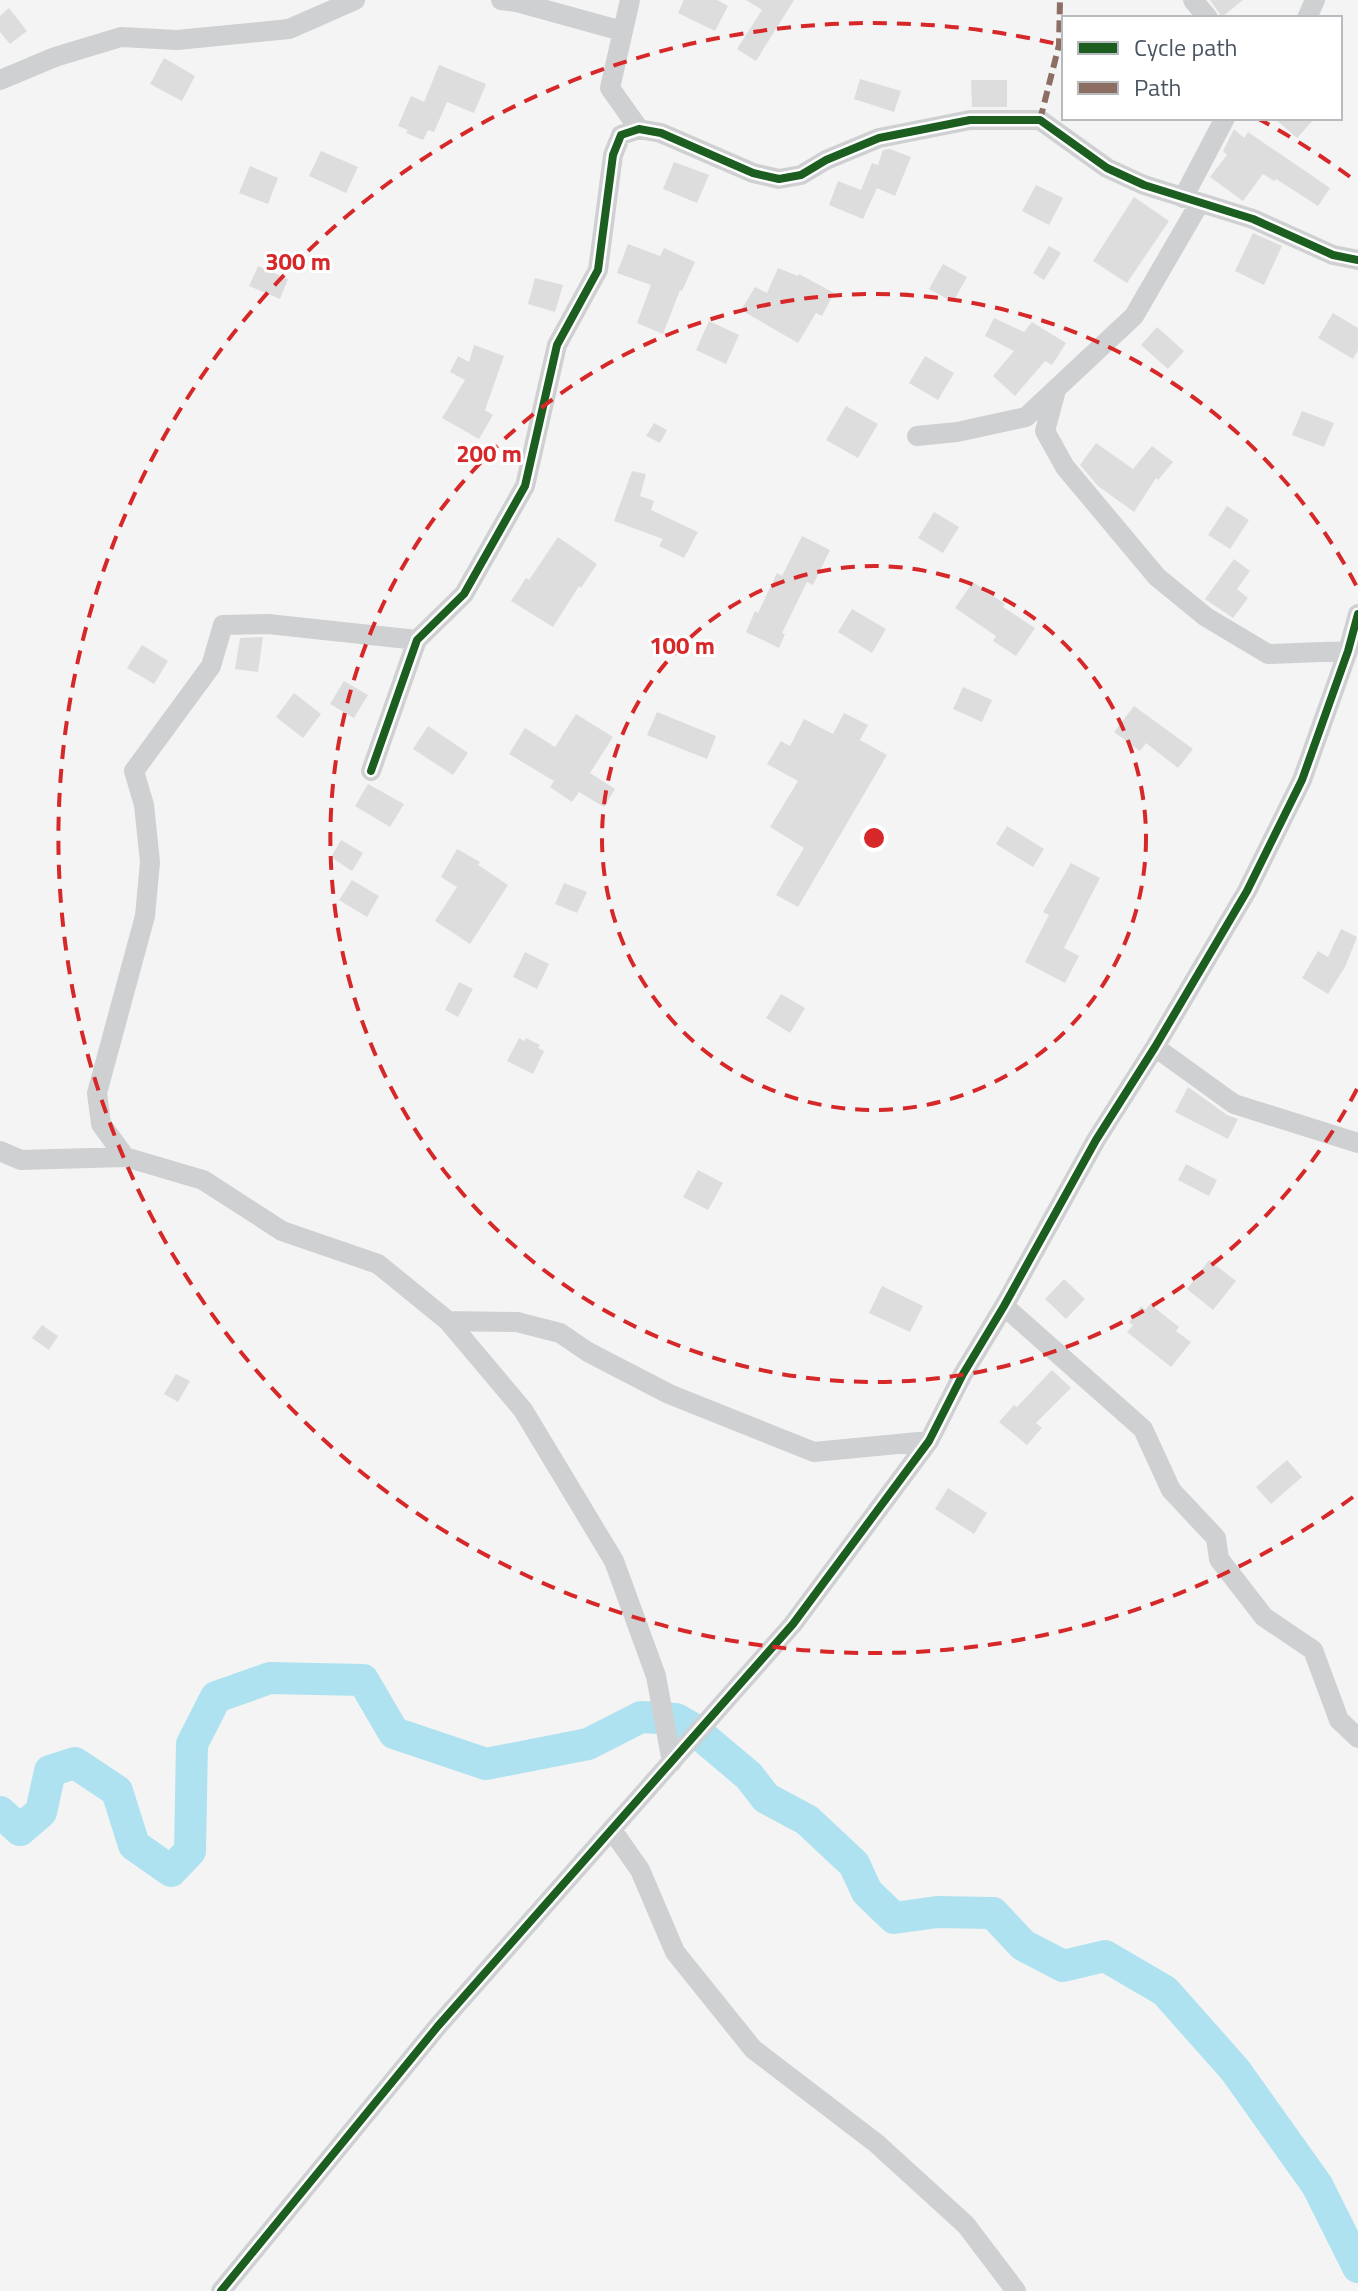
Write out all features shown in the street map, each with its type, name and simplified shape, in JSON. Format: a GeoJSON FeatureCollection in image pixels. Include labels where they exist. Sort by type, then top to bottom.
{"type":"FeatureCollection","features":[{"type":"Feature","properties":{"kind":"street"},"geometry":{"type":"LineString","coordinates":[[0,80],[55,57],[121,37],[177,40],[289,29],[355,0]]}},
{"type":"Feature","properties":{"kind":"street"},"geometry":{"type":"LineString","coordinates":[[501,0],[622,31]]}},
{"type":"Feature","properties":{"kind":"street"},"geometry":{"type":"LineString","coordinates":[[630,0],[610,88],[639,129]]}},
{"type":"Feature","properties":{"kind":"street"},"geometry":{"type":"LineString","coordinates":[[1193,0],[1206,16]]}},
{"type":"Feature","properties":{"kind":"street"},"geometry":{"type":"LineString","coordinates":[[371,771],[417,640],[464,594],[525,486],[557,345],[598,270],[613,155],[621,135],[639,129],[661,133],[753,173],[779,179],[801,175],[826,160],[879,138],[970,120],[1040,120],[1107,168],[1191,201],[1253,219],[1333,255],[1358,260]]}},
{"type":"Feature","properties":{"kind":"street"},"geometry":{"type":"LineString","coordinates":[[917,436],[957,432],[1026,417],[1134,316],[1191,201],[1224,120]]}},
{"type":"Feature","properties":{"kind":"street"},"geometry":{"type":"LineString","coordinates":[[1056,390],[1045,431],[1065,467],[1157,577],[1206,617],[1268,654],[1348,651]]}},
{"type":"Feature","properties":{"kind":"street"},"geometry":{"type":"LineString","coordinates":[[221,2291],[438,2026],[793,1624],[929,1441],[963,1374],[1096,1140],[1247,891],[1302,780],[1358,614]]}},
{"type":"Feature","properties":{"kind":"street"},"geometry":{"type":"LineString","coordinates":[[125,1157],[101,1124],[97,1093],[145,916],[150,862],[144,805],[134,771],[211,666],[223,625],[268,624],[417,640]]}},
{"type":"Feature","properties":{"kind":"street"},"geometry":{"type":"LineString","coordinates":[[1155,1047],[1234,1104],[1358,1143]]}},
{"type":"Feature","properties":{"kind":"street"},"geometry":{"type":"LineString","coordinates":[[0,1151],[21,1160],[125,1157],[203,1180],[282,1231],[378,1264],[448,1321],[523,1410],[614,1561],[656,1676],[672,1762]]}},
{"type":"Feature","properties":{"kind":"street"},"geometry":{"type":"LineString","coordinates":[[1004,1306],[1143,1429],[1171,1490],[1216,1538],[1219,1559],[1264,1617],[1313,1650],[1339,1720],[1358,1738]]}},
{"type":"Feature","properties":{"kind":"street"},"geometry":{"type":"LineString","coordinates":[[448,1321],[517,1322],[560,1333],[588,1352],[669,1394],[814,1452],[929,1441]]}},
{"type":"Feature","properties":{"kind":"street"},"geometry":{"type":"LineString","coordinates":[[612,1830],[640,1870],[675,1952],[753,2049],[876,2143],[966,2225],[1016,2291]]}},
{"type":"Feature","properties":{"kind":"building"},"geometry":{"type":"Polygon","coordinates":[[[684,0],[717,0],[728,6],[715,31],[678,13],[684,0]]]}},
{"type":"Feature","properties":{"kind":"building"},"geometry":{"type":"Polygon","coordinates":[[[746,0],[794,0],[756,61],[737,49],[762,10],[746,0]]]}},
{"type":"Feature","properties":{"kind":"building"},"geometry":{"type":"Polygon","coordinates":[[[1210,0],[1243,0],[1223,16],[1210,0]]]}},
{"type":"Feature","properties":{"kind":"building"},"geometry":{"type":"Polygon","coordinates":[[[9,8],[27,31],[10,44],[0,32],[0,16],[9,8]]]}},
{"type":"Feature","properties":{"kind":"building"},"geometry":{"type":"Polygon","coordinates":[[[164,58],[195,76],[182,101],[150,84],[164,58]]]}},
{"type":"Feature","properties":{"kind":"building"},"geometry":{"type":"Polygon","coordinates":[[[439,65],[486,84],[474,113],[447,102],[434,132],[428,130],[423,140],[398,126],[411,96],[424,102],[439,65]]]}},
{"type":"Feature","properties":{"kind":"building"},"geometry":{"type":"Polygon","coordinates":[[[860,79],[901,91],[894,112],[854,99],[860,79]]]}},
{"type":"Feature","properties":{"kind":"building"},"geometry":{"type":"Polygon","coordinates":[[[971,80],[1007,80],[1007,107],[972,107],[971,80]]]}},
{"type":"Feature","properties":{"kind":"building"},"geometry":{"type":"Polygon","coordinates":[[[1276,120],[1313,120],[1297,138],[1276,120]]]}},
{"type":"Feature","properties":{"kind":"building"},"geometry":{"type":"Polygon","coordinates":[[[1234,129],[1244,138],[1248,132],[1330,188],[1318,206],[1263,174],[1243,201],[1210,177],[1227,155],[1223,151],[1234,129]]]}},
{"type":"Feature","properties":{"kind":"building"},"geometry":{"type":"Polygon","coordinates":[[[890,149],[911,157],[895,196],[877,188],[863,219],[829,205],[838,181],[861,190],[872,163],[878,165],[883,150],[890,149]]]}},
{"type":"Feature","properties":{"kind":"building"},"geometry":{"type":"Polygon","coordinates":[[[321,151],[358,167],[346,193],[309,176],[321,151]]]}},
{"type":"Feature","properties":{"kind":"building"},"geometry":{"type":"Polygon","coordinates":[[[674,162],[709,175],[697,203],[663,189],[674,162]]]}},
{"type":"Feature","properties":{"kind":"building"},"geometry":{"type":"Polygon","coordinates":[[[250,166],[278,178],[268,204],[239,193],[250,166]]]}},
{"type":"Feature","properties":{"kind":"building"},"geometry":{"type":"Polygon","coordinates":[[[1036,185],[1063,198],[1049,225],[1022,211],[1036,185]]]}},
{"type":"Feature","properties":{"kind":"building"},"geometry":{"type":"Polygon","coordinates":[[[1134,197],[1169,221],[1127,283],[1093,261],[1134,197]]]}},
{"type":"Feature","properties":{"kind":"building"},"geometry":{"type":"Polygon","coordinates":[[[1253,233],[1282,246],[1264,285],[1235,271],[1253,233]]]}},
{"type":"Feature","properties":{"kind":"building"},"geometry":{"type":"Polygon","coordinates":[[[628,244],[660,256],[664,248],[695,262],[663,334],[637,323],[651,285],[617,273],[628,244]]]}},
{"type":"Feature","properties":{"kind":"building"},"geometry":{"type":"Polygon","coordinates":[[[1049,246],[1061,253],[1044,280],[1033,273],[1049,246]]]}},
{"type":"Feature","properties":{"kind":"building"},"geometry":{"type":"Polygon","coordinates":[[[943,264],[967,277],[953,302],[929,289],[943,264]]]}},
{"type":"Feature","properties":{"kind":"building"},"geometry":{"type":"Polygon","coordinates":[[[258,266],[288,279],[280,299],[249,286],[258,266]]]}},
{"type":"Feature","properties":{"kind":"building"},"geometry":{"type":"Polygon","coordinates":[[[778,268],[799,274],[834,293],[822,316],[816,313],[798,343],[741,310],[755,287],[767,293],[778,268]]]}},
{"type":"Feature","properties":{"kind":"building"},"geometry":{"type":"Polygon","coordinates":[[[535,278],[563,285],[555,312],[528,304],[535,278]]]}},
{"type":"Feature","properties":{"kind":"building"},"geometry":{"type":"Polygon","coordinates":[[[1333,313],[1358,328],[1358,350],[1353,359],[1318,338],[1333,313]]]}},
{"type":"Feature","properties":{"kind":"building"},"geometry":{"type":"Polygon","coordinates":[[[994,318],[1024,332],[1032,322],[1066,343],[1052,365],[1045,361],[1015,396],[993,376],[1014,351],[985,336],[994,318]]]}},
{"type":"Feature","properties":{"kind":"building"},"geometry":{"type":"Polygon","coordinates":[[[709,321],[739,335],[726,364],[696,350],[709,321]]]}},
{"type":"Feature","properties":{"kind":"building"},"geometry":{"type":"Polygon","coordinates":[[[1157,327],[1184,351],[1168,369],[1141,345],[1157,327]]]}},
{"type":"Feature","properties":{"kind":"building"},"geometry":{"type":"Polygon","coordinates":[[[474,345],[504,356],[485,410],[493,415],[479,439],[442,418],[465,380],[450,372],[458,356],[469,362],[474,345]]]}},
{"type":"Feature","properties":{"kind":"building"},"geometry":{"type":"Polygon","coordinates":[[[925,356],[954,373],[938,400],[909,383],[925,356]]]}},
{"type":"Feature","properties":{"kind":"building"},"geometry":{"type":"Polygon","coordinates":[[[846,406],[878,424],[858,458],[826,440],[846,406]]]}},
{"type":"Feature","properties":{"kind":"building"},"geometry":{"type":"Polygon","coordinates":[[[1302,411],[1334,423],[1324,447],[1292,435],[1302,411]]]}},
{"type":"Feature","properties":{"kind":"building"},"geometry":{"type":"Polygon","coordinates":[[[654,423],[667,430],[660,443],[646,436],[654,423]]]}},
{"type":"Feature","properties":{"kind":"building"},"geometry":{"type":"Polygon","coordinates":[[[1096,443],[1133,469],[1152,446],[1173,462],[1158,480],[1156,478],[1134,512],[1098,486],[1080,465],[1096,443]]]}},
{"type":"Feature","properties":{"kind":"building"},"geometry":{"type":"Polygon","coordinates":[[[632,471],[646,474],[640,496],[654,501],[651,510],[698,532],[684,558],[659,546],[663,539],[614,521],[632,471]]]}},
{"type":"Feature","properties":{"kind":"building"},"geometry":{"type":"Polygon","coordinates":[[[1227,506],[1249,520],[1230,549],[1208,535],[1227,506]]]}},
{"type":"Feature","properties":{"kind":"building"},"geometry":{"type":"Polygon","coordinates":[[[934,512],[959,527],[943,553],[918,538],[934,512]]]}},
{"type":"Feature","properties":{"kind":"building"},"geometry":{"type":"Polygon","coordinates":[[[802,536],[830,550],[813,585],[807,582],[782,633],[785,634],[779,648],[746,632],[777,573],[782,576],[802,536]]]}},
{"type":"Feature","properties":{"kind":"building"},"geometry":{"type":"Polygon","coordinates":[[[558,537],[597,564],[553,627],[511,601],[558,537]]]}},
{"type":"Feature","properties":{"kind":"building"},"geometry":{"type":"Polygon","coordinates":[[[1234,559],[1250,571],[1237,589],[1248,598],[1233,618],[1205,599],[1234,559]]]}},
{"type":"Feature","properties":{"kind":"building"},"geometry":{"type":"Polygon","coordinates":[[[973,582],[1035,628],[1016,656],[993,641],[996,636],[955,608],[973,582]]]}},
{"type":"Feature","properties":{"kind":"building"},"geometry":{"type":"Polygon","coordinates":[[[852,609],[886,629],[872,653],[838,632],[852,609]]]}},
{"type":"Feature","properties":{"kind":"building"},"geometry":{"type":"Polygon","coordinates":[[[263,637],[258,672],[235,669],[240,638],[263,637]]]}},
{"type":"Feature","properties":{"kind":"building"},"geometry":{"type":"Polygon","coordinates":[[[142,645],[168,661],[154,684],[127,668],[142,645]]]}},
{"type":"Feature","properties":{"kind":"building"},"geometry":{"type":"Polygon","coordinates":[[[344,681],[368,695],[354,718],[330,704],[344,681]]]}},
{"type":"Feature","properties":{"kind":"building"},"geometry":{"type":"Polygon","coordinates":[[[963,687],[992,700],[982,722],[953,709],[963,687]]]}},
{"type":"Feature","properties":{"kind":"building"},"geometry":{"type":"Polygon","coordinates":[[[294,693],[321,714],[303,738],[276,717],[294,693]]]}},
{"type":"Feature","properties":{"kind":"building"},"geometry":{"type":"Polygon","coordinates":[[[1134,706],[1193,749],[1178,768],[1146,743],[1140,751],[1114,732],[1134,706]]]}},
{"type":"Feature","properties":{"kind":"building"},"geometry":{"type":"Polygon","coordinates":[[[657,712],[716,736],[707,759],[647,735],[657,712]]]}},
{"type":"Feature","properties":{"kind":"building"},"geometry":{"type":"Polygon","coordinates":[[[844,713],[868,725],[860,740],[887,755],[798,907],[776,895],[804,848],[770,827],[798,781],[767,764],[781,741],[790,746],[804,719],[833,734],[844,713]]]}},
{"type":"Feature","properties":{"kind":"building"},"geometry":{"type":"Polygon","coordinates":[[[576,714],[613,737],[590,773],[615,789],[604,807],[579,792],[572,802],[550,787],[554,781],[509,754],[525,728],[555,747],[576,714]]]}},
{"type":"Feature","properties":{"kind":"building"},"geometry":{"type":"Polygon","coordinates":[[[428,726],[468,753],[453,775],[413,749],[428,726]]]}},
{"type":"Feature","properties":{"kind":"building"},"geometry":{"type":"Polygon","coordinates":[[[368,784],[404,804],[390,827],[355,806],[368,784]]]}},
{"type":"Feature","properties":{"kind":"building"},"geometry":{"type":"Polygon","coordinates":[[[1007,826],[1044,849],[1033,867],[996,844],[1007,826]]]}},
{"type":"Feature","properties":{"kind":"building"},"geometry":{"type":"Polygon","coordinates":[[[341,840],[363,853],[352,871],[331,857],[341,840]]]}},
{"type":"Feature","properties":{"kind":"building"},"geometry":{"type":"Polygon","coordinates":[[[457,849],[480,862],[478,865],[508,885],[470,944],[435,921],[457,887],[441,877],[457,849]]]}},
{"type":"Feature","properties":{"kind":"building"},"geometry":{"type":"Polygon","coordinates":[[[1071,863],[1100,878],[1064,948],[1079,956],[1065,983],[1025,962],[1049,915],[1043,912],[1071,863]]]}},
{"type":"Feature","properties":{"kind":"building"},"geometry":{"type":"Polygon","coordinates":[[[352,880],[379,896],[367,917],[339,900],[352,880]]]}},
{"type":"Feature","properties":{"kind":"building"},"geometry":{"type":"Polygon","coordinates":[[[564,883],[587,892],[577,913],[555,904],[564,883]]]}},
{"type":"Feature","properties":{"kind":"building"},"geometry":{"type":"Polygon","coordinates":[[[1341,929],[1357,937],[1345,967],[1328,994],[1302,978],[1318,951],[1328,957],[1341,929]]]}},
{"type":"Feature","properties":{"kind":"building"},"geometry":{"type":"Polygon","coordinates":[[[525,952],[549,964],[537,989],[513,977],[525,952]]]}},
{"type":"Feature","properties":{"kind":"building"},"geometry":{"type":"Polygon","coordinates":[[[459,982],[473,989],[458,1017],[445,1010],[459,982]]]}},
{"type":"Feature","properties":{"kind":"building"},"geometry":{"type":"Polygon","coordinates":[[[781,994],[805,1008],[790,1033],[766,1018],[781,994]]]}},
{"type":"Feature","properties":{"kind":"building"},"geometry":{"type":"Polygon","coordinates":[[[519,1038],[540,1045],[538,1048],[544,1051],[533,1074],[507,1061],[519,1038]]]}},
{"type":"Feature","properties":{"kind":"building"},"geometry":{"type":"Polygon","coordinates":[[[1188,1087],[1227,1115],[1238,1119],[1228,1139],[1175,1112],[1188,1087]]]}},
{"type":"Feature","properties":{"kind":"building"},"geometry":{"type":"Polygon","coordinates":[[[1186,1164],[1217,1180],[1209,1196],[1178,1180],[1186,1164]]]}},
{"type":"Feature","properties":{"kind":"building"},"geometry":{"type":"Polygon","coordinates":[[[698,1170],[723,1183],[708,1210],[683,1197],[698,1170]]]}},
{"type":"Feature","properties":{"kind":"building"},"geometry":{"type":"Polygon","coordinates":[[[1209,1260],[1236,1281],[1213,1310],[1187,1289],[1209,1260]]]}},
{"type":"Feature","properties":{"kind":"building"},"geometry":{"type":"Polygon","coordinates":[[[1064,1279],[1085,1299],[1066,1319],[1045,1299],[1064,1279]]]}},
{"type":"Feature","properties":{"kind":"building"},"geometry":{"type":"Polygon","coordinates":[[[882,1286],[923,1306],[910,1332],[869,1313],[882,1286]]]}},
{"type":"Feature","properties":{"kind":"building"},"geometry":{"type":"Polygon","coordinates":[[[1150,1304],[1179,1327],[1176,1331],[1191,1342],[1171,1367],[1127,1332],[1133,1325],[1129,1322],[1141,1306],[1145,1310],[1150,1304]]]}},
{"type":"Feature","properties":{"kind":"building"},"geometry":{"type":"Polygon","coordinates":[[[42,1325],[58,1336],[49,1350],[32,1338],[42,1325]]]}},
{"type":"Feature","properties":{"kind":"building"},"geometry":{"type":"Polygon","coordinates":[[[1052,1370],[1071,1388],[1036,1423],[1042,1428],[1027,1445],[999,1422],[1052,1370]]]}},
{"type":"Feature","properties":{"kind":"building"},"geometry":{"type":"Polygon","coordinates":[[[176,1374],[190,1381],[178,1402],[164,1394],[176,1374]]]}},
{"type":"Feature","properties":{"kind":"building"},"geometry":{"type":"Polygon","coordinates":[[[1287,1460],[1302,1477],[1271,1504],[1256,1487],[1287,1460]]]}},
{"type":"Feature","properties":{"kind":"building"},"geometry":{"type":"Polygon","coordinates":[[[948,1488],[987,1513],[974,1534],[935,1509],[948,1488]]]}},
{"type":"Feature","properties":{"kind":"waterway"},"geometry":{"type":"LineString","coordinates":[[0,1812],[20,1830],[41,1812],[50,1771],[75,1763],[117,1791],[134,1845],[171,1871],[190,1851],[192,1744],[216,1697],[270,1678],[363,1680],[394,1733],[486,1764],[588,1744],[641,1717],[676,1719],[690,1727]]}},
{"type":"Feature","properties":{"kind":"waterway"},"geometry":{"type":"LineString","coordinates":[[704,1738],[749,1776],[766,1798],[807,1820],[854,1864],[867,1892],[894,1918],[937,1912],[993,1913],[1023,1945],[1063,1966],[1105,1956],[1165,1991],[1235,2070],[1317,2185],[1358,2267]]}},
{"type":"Feature","properties":{"kind":"marked path"},"geometry":{"type":"LineString","coordinates":[[1040,120],[1059,45],[1060,0]]}},
{"type":"Feature","properties":{"kind":"cycle path"},"geometry":{"type":"LineString","coordinates":[[371,771],[417,640],[464,594],[525,486],[557,345],[598,270],[613,155],[621,135],[639,129],[661,133],[753,173],[779,179],[801,175],[826,160],[879,138],[970,120],[1040,120],[1107,168],[1144,185],[1253,219],[1333,255],[1358,260]]}},
{"type":"Feature","properties":{"kind":"cycle path"},"geometry":{"type":"LineString","coordinates":[[221,2291],[438,2026],[793,1624],[929,1441],[963,1374],[1096,1140],[1247,891],[1302,780],[1358,614]]}}]}
